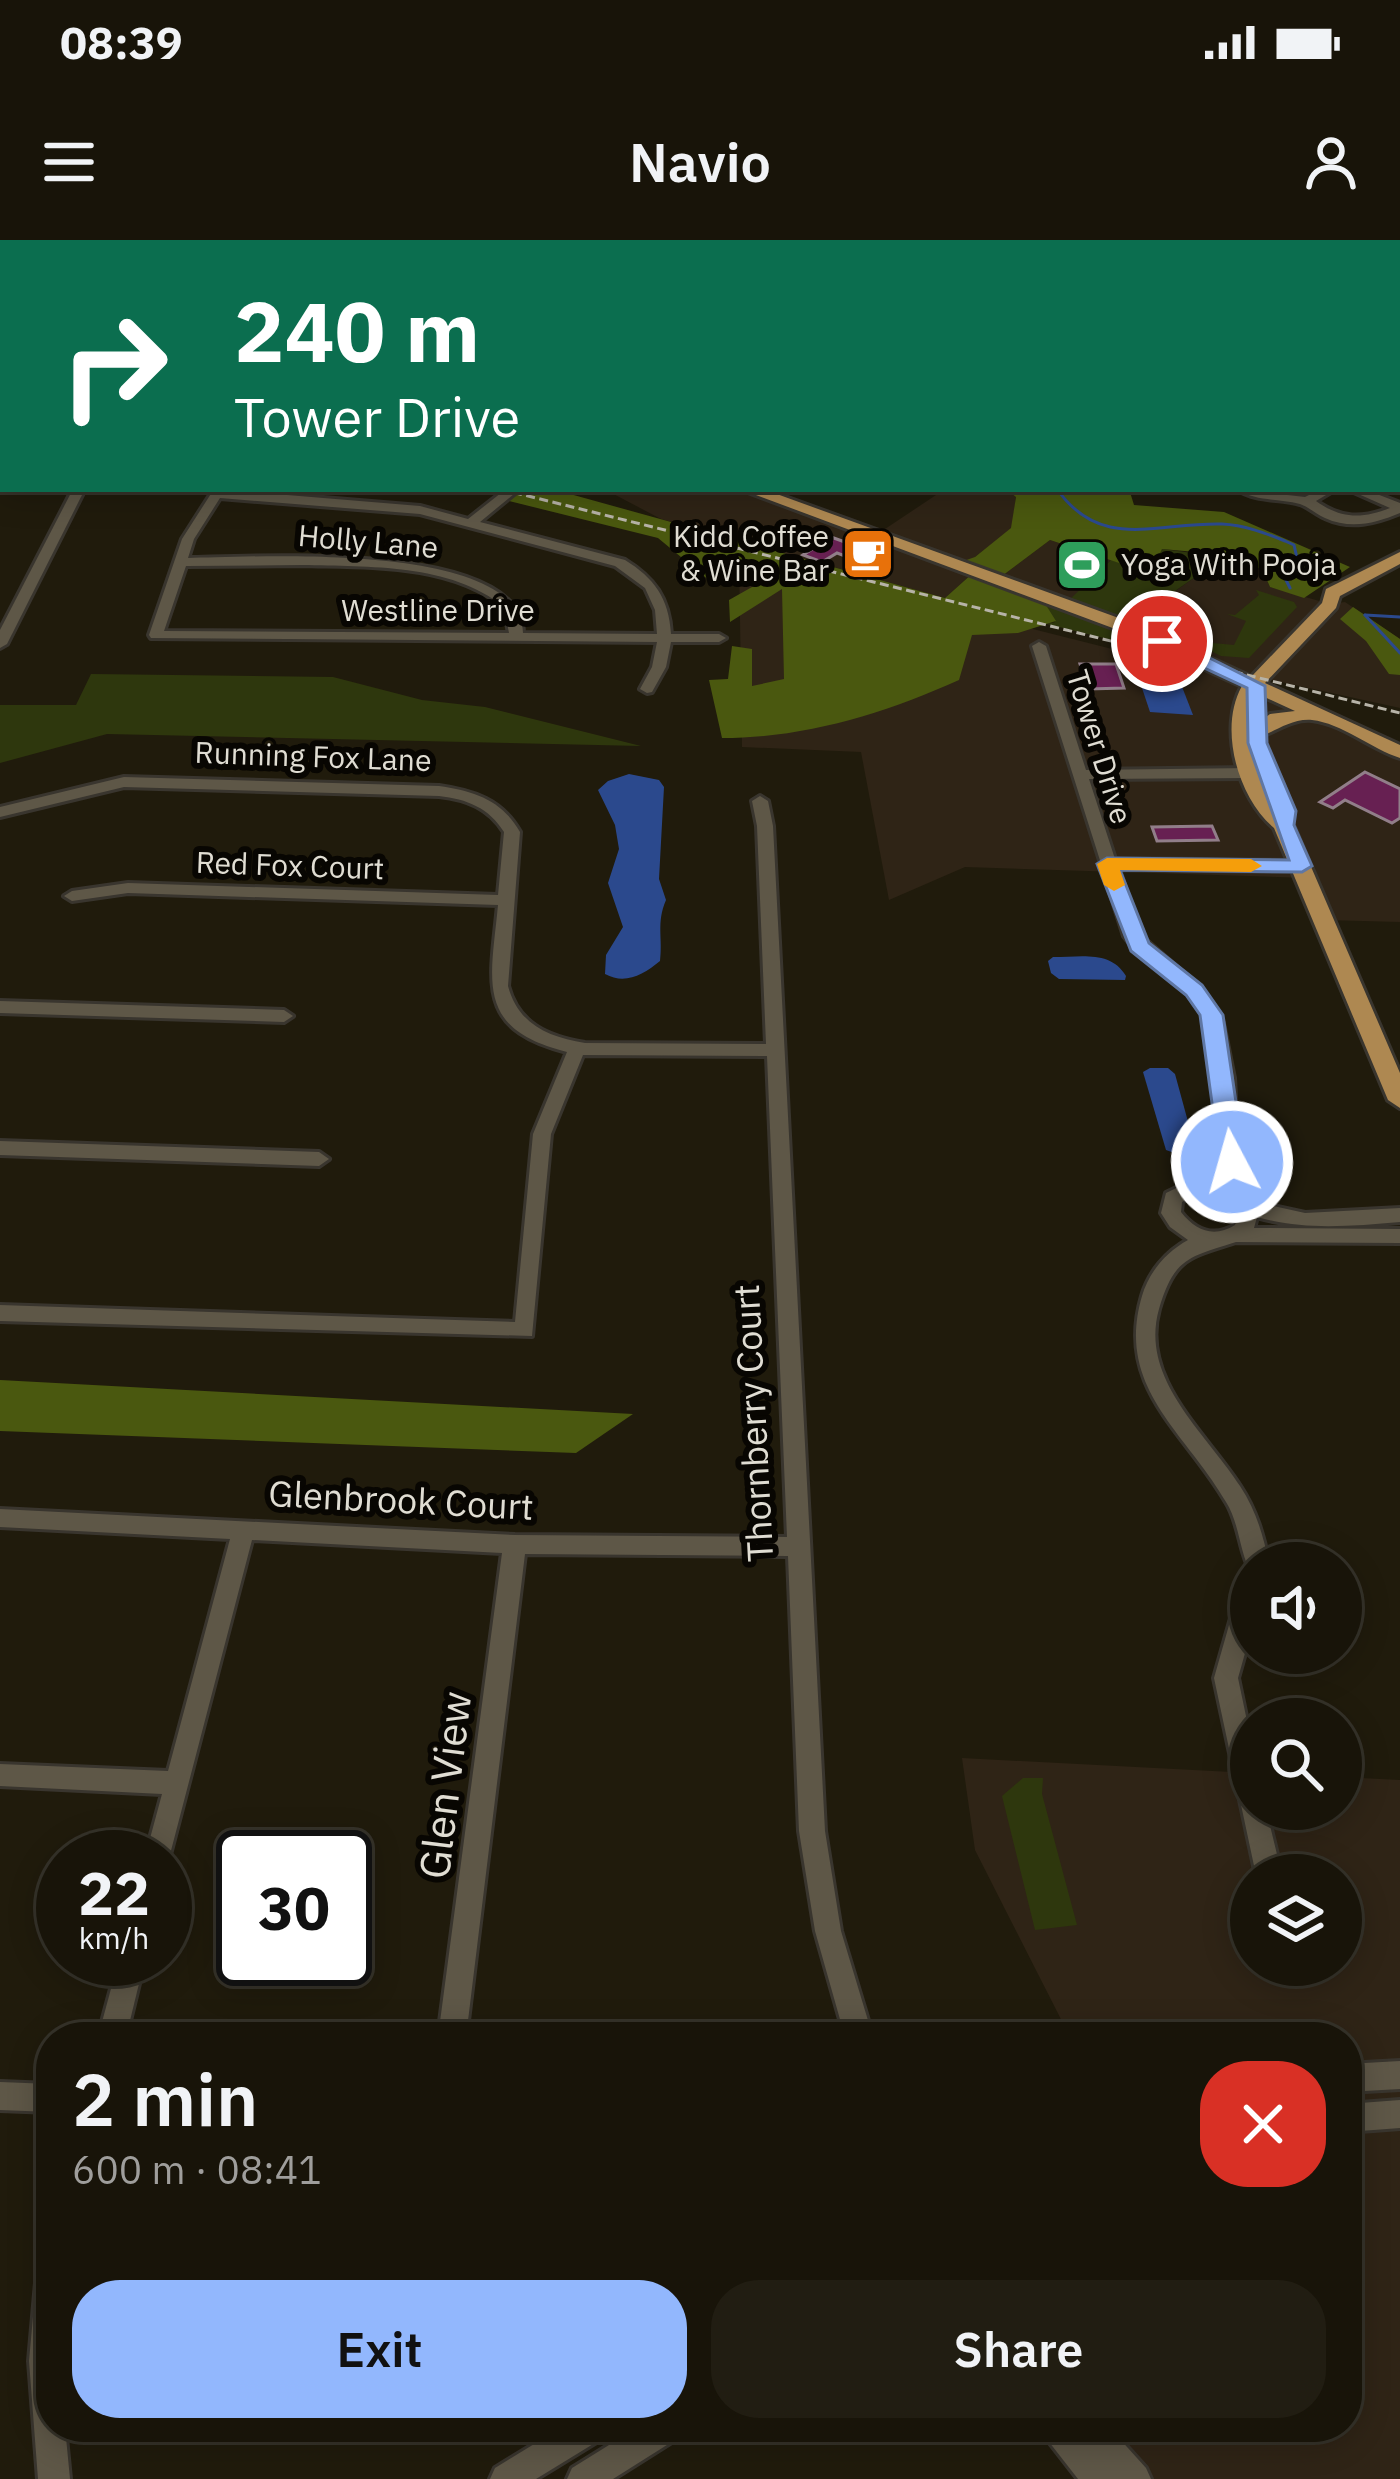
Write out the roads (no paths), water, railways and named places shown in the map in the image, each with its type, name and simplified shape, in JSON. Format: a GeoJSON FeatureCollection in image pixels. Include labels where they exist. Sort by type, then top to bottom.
{"type":"FeatureCollection","features":[{"type":"Feature","properties":{"kind":"main road"},"geometry":{"type":"LineString","coordinates":[[756,492],[1101,616],[1400,752]]}},
{"type":"Feature","properties":{"kind":"main road"},"geometry":{"type":"LineString","coordinates":[[1400,557],[1332,593],[1330,604],[1243,700],[1238,728],[1268,812],[1283,825],[1302,866],[1400,1100]]}},
{"type":"Feature","properties":{"kind":"main road"},"geometry":{"type":"LineString","coordinates":[[1330,604],[1345,602],[1400,572]]}},
{"type":"Feature","properties":{"kind":"main road"},"geometry":{"type":"LineString","coordinates":[[1256,686],[1260,698],[1256,734],[1286,811],[1283,825]]}},
{"type":"Feature","properties":{"kind":"main road"},"geometry":{"type":"LineString","coordinates":[[1256,734],[1265,723],[1288,714],[1328,718]]}},
{"type":"Feature","properties":{"kind":"street"},"geometry":{"type":"LineString","coordinates":[[0,644],[77,492]]}},
{"type":"Feature","properties":{"kind":"street"},"geometry":{"type":"LineString","coordinates":[[179,562],[195,525],[219,492],[387,505],[472,521],[597,554],[634,571],[658,598],[662,639],[658,673],[647,689]]}},
{"type":"Feature","properties":{"kind":"street"},"geometry":{"type":"LineString","coordinates":[[472,521],[510,492]]}},
{"type":"Feature","properties":{"kind":"street"},"geometry":{"type":"LineString","coordinates":[[1251,492],[1307,501],[1356,525],[1400,507]]}},
{"type":"Feature","properties":{"kind":"street"},"geometry":{"type":"LineString","coordinates":[[1307,501],[1324,492]]}},
{"type":"Feature","properties":{"kind":"street"},"geometry":{"type":"LineString","coordinates":[[1362,492],[1400,507]]}},
{"type":"Feature","properties":{"kind":"street","name":"Westline Drive"},"geometry":{"type":"LineString","coordinates":[[179,562],[156,635],[719,638]]}},
{"type":"Feature","properties":{"kind":"street","name":"Holly Lane"},"geometry":{"type":"LineString","coordinates":[[179,562],[336,562],[447,576],[487,588],[504,599],[516,620],[516,638]]}},
{"type":"Feature","properties":{"kind":"street","name":"Tower Drive"},"geometry":{"type":"LineString","coordinates":[[1039,646],[1108,868],[1302,866]]}},
{"type":"Feature","properties":{"kind":"street"},"geometry":{"type":"LineString","coordinates":[[1079,775],[1251,772]]}},
{"type":"Feature","properties":{"kind":"street","name":"Running Fox Lane"},"geometry":{"type":"LineString","coordinates":[[0,812],[124,782],[447,792],[484,802],[508,822],[513,847],[499,986],[511,1017],[538,1036],[577,1048],[775,1050]]}},
{"type":"Feature","properties":{"kind":"street","name":"Thornberry Court"},"geometry":{"type":"LineString","coordinates":[[760,801],[765,826],[817,1869],[828,1930],[855,2022]]}},
{"type":"Feature","properties":{"kind":"street"},"geometry":{"type":"LineString","coordinates":[[1108,868],[1139,946],[1194,990],[1211,1015],[1229,1152],[1247,1222],[1237,1235]]}},
{"type":"Feature","properties":{"kind":"street","name":"Red Fox Court"},"geometry":{"type":"LineString","coordinates":[[72,896],[128,888],[507,900]]}},
{"type":"Feature","properties":{"kind":"street"},"geometry":{"type":"LineString","coordinates":[[0,1007],[284,1016]]}},
{"type":"Feature","properties":{"kind":"street"},"geometry":{"type":"LineString","coordinates":[[0,1313],[525,1330],[542,1134],[577,1048]]}},
{"type":"Feature","properties":{"kind":"street"},"geometry":{"type":"LineString","coordinates":[[0,1148],[319,1159]]}},
{"type":"Feature","properties":{"kind":"street"},"geometry":{"type":"LineString","coordinates":[[1229,1152],[1197,1186],[1173,1198],[1169,1263],[1147,1310],[1149,1356],[1157,1385],[1240,1506],[1251,1542]]}},
{"type":"Feature","properties":{"kind":"street"},"geometry":{"type":"LineString","coordinates":[[1197,1186],[1222,1189],[1279,1219],[1320,1224],[1400,1215]]}},
{"type":"Feature","properties":{"kind":"street"},"geometry":{"type":"LineString","coordinates":[[1175,1221],[1189,1233],[1209,1240]]}},
{"type":"Feature","properties":{"kind":"street"},"geometry":{"type":"LineString","coordinates":[[1169,1263],[1209,1240],[1237,1235],[1400,1236]]}},
{"type":"Feature","properties":{"kind":"street","name":"Glenbrook Court"},"geometry":{"type":"LineString","coordinates":[[0,1519],[515,1544],[798,1547]]}},
{"type":"Feature","properties":{"kind":"street"},"geometry":{"type":"LineString","coordinates":[[165,1830],[244,1528]]}},
{"type":"Feature","properties":{"kind":"street","name":"Glen View"},"geometry":{"type":"LineString","coordinates":[[454,2022],[515,1544]]}},
{"type":"Feature","properties":{"kind":"street"},"geometry":{"type":"LineString","coordinates":[[1230,1664],[1226,1678],[1230,1698]]}},
{"type":"Feature","properties":{"kind":"street"},"geometry":{"type":"LineString","coordinates":[[0,1775],[177,1784]]}},
{"type":"Feature","properties":{"kind":"street"},"geometry":{"type":"LineString","coordinates":[[116,2022],[125,1986]]}},
{"type":"Feature","properties":{"kind":"street"},"geometry":{"type":"LineString","coordinates":[[1362,2077],[1400,2075]]}},
{"type":"Feature","properties":{"kind":"street"},"geometry":{"type":"LineString","coordinates":[[0,2096],[36,2097]]}},
{"type":"Feature","properties":{"kind":"street"},"geometry":{"type":"LineString","coordinates":[[1362,2117],[1400,2114]]}},
{"type":"Feature","properties":{"kind":"street"},"geometry":{"type":"LineString","coordinates":[[51,2442],[54,2479]]}},
{"type":"Feature","properties":{"kind":"street"},"geometry":{"type":"LineString","coordinates":[[506,2479],[567,2442]]}},
{"type":"Feature","properties":{"kind":"street"},"geometry":{"type":"LineString","coordinates":[[583,2442],[585,2478],[643,2442]]}},
{"type":"Feature","properties":{"kind":"street"},"geometry":{"type":"LineString","coordinates":[[1069,2442],[1098,2479]]}},
{"type":"Feature","properties":{"kind":"street"},"geometry":{"type":"LineString","coordinates":[[1102,2442],[1135,2479]]}},
{"type":"Feature","properties":{"kind":"water"},"geometry":{"type":"Polygon","coordinates":[[[1135,667],[1155,667],[1179,679],[1193,715],[1150,712],[1135,667]]]}},
{"type":"Feature","properties":{"kind":"water"},"geometry":{"type":"Polygon","coordinates":[[[629,774],[659,780],[664,787],[659,879],[666,900],[660,923],[660,961],[640,974],[620,979],[605,974],[606,955],[623,927],[608,883],[619,849],[615,825],[598,790],[629,774]]]}},
{"type":"Feature","properties":{"kind":"water"},"geometry":{"type":"Polygon","coordinates":[[[1053,957],[1104,959],[1120,968],[1125,980],[1059,979],[1051,973],[1048,961],[1053,957]]]}},
{"type":"Feature","properties":{"kind":"water"},"geometry":{"type":"Polygon","coordinates":[[[1168,1068],[1175,1074],[1193,1140],[1177,1154],[1166,1150],[1143,1072],[1168,1068]]]}},
{"type":"Feature","properties":{"kind":"waterway"},"geometry":{"type":"LineString","coordinates":[[1060,492],[1074,509],[1111,527],[1222,524],[1285,541],[1294,545],[1297,558],[1283,574],[1290,588]]}},
{"type":"Feature","properties":{"kind":"waterway"},"geometry":{"type":"LineString","coordinates":[[1400,617],[1365,615],[1400,653]]}},
{"type":"Feature","properties":{"kind":"railway"},"geometry":{"type":"LineString","coordinates":[[512,492],[1400,713]]}},
{"type":"Feature","properties":{"kind":"place","name":"Kidd Coffee & Wine Bar"},"geometry":{"type":"Point","coordinates":[868,554]}},
{"type":"Feature","properties":{"kind":"place","name":"Yoga With Pooja"},"geometry":{"type":"Point","coordinates":[1082,565]}}]}
